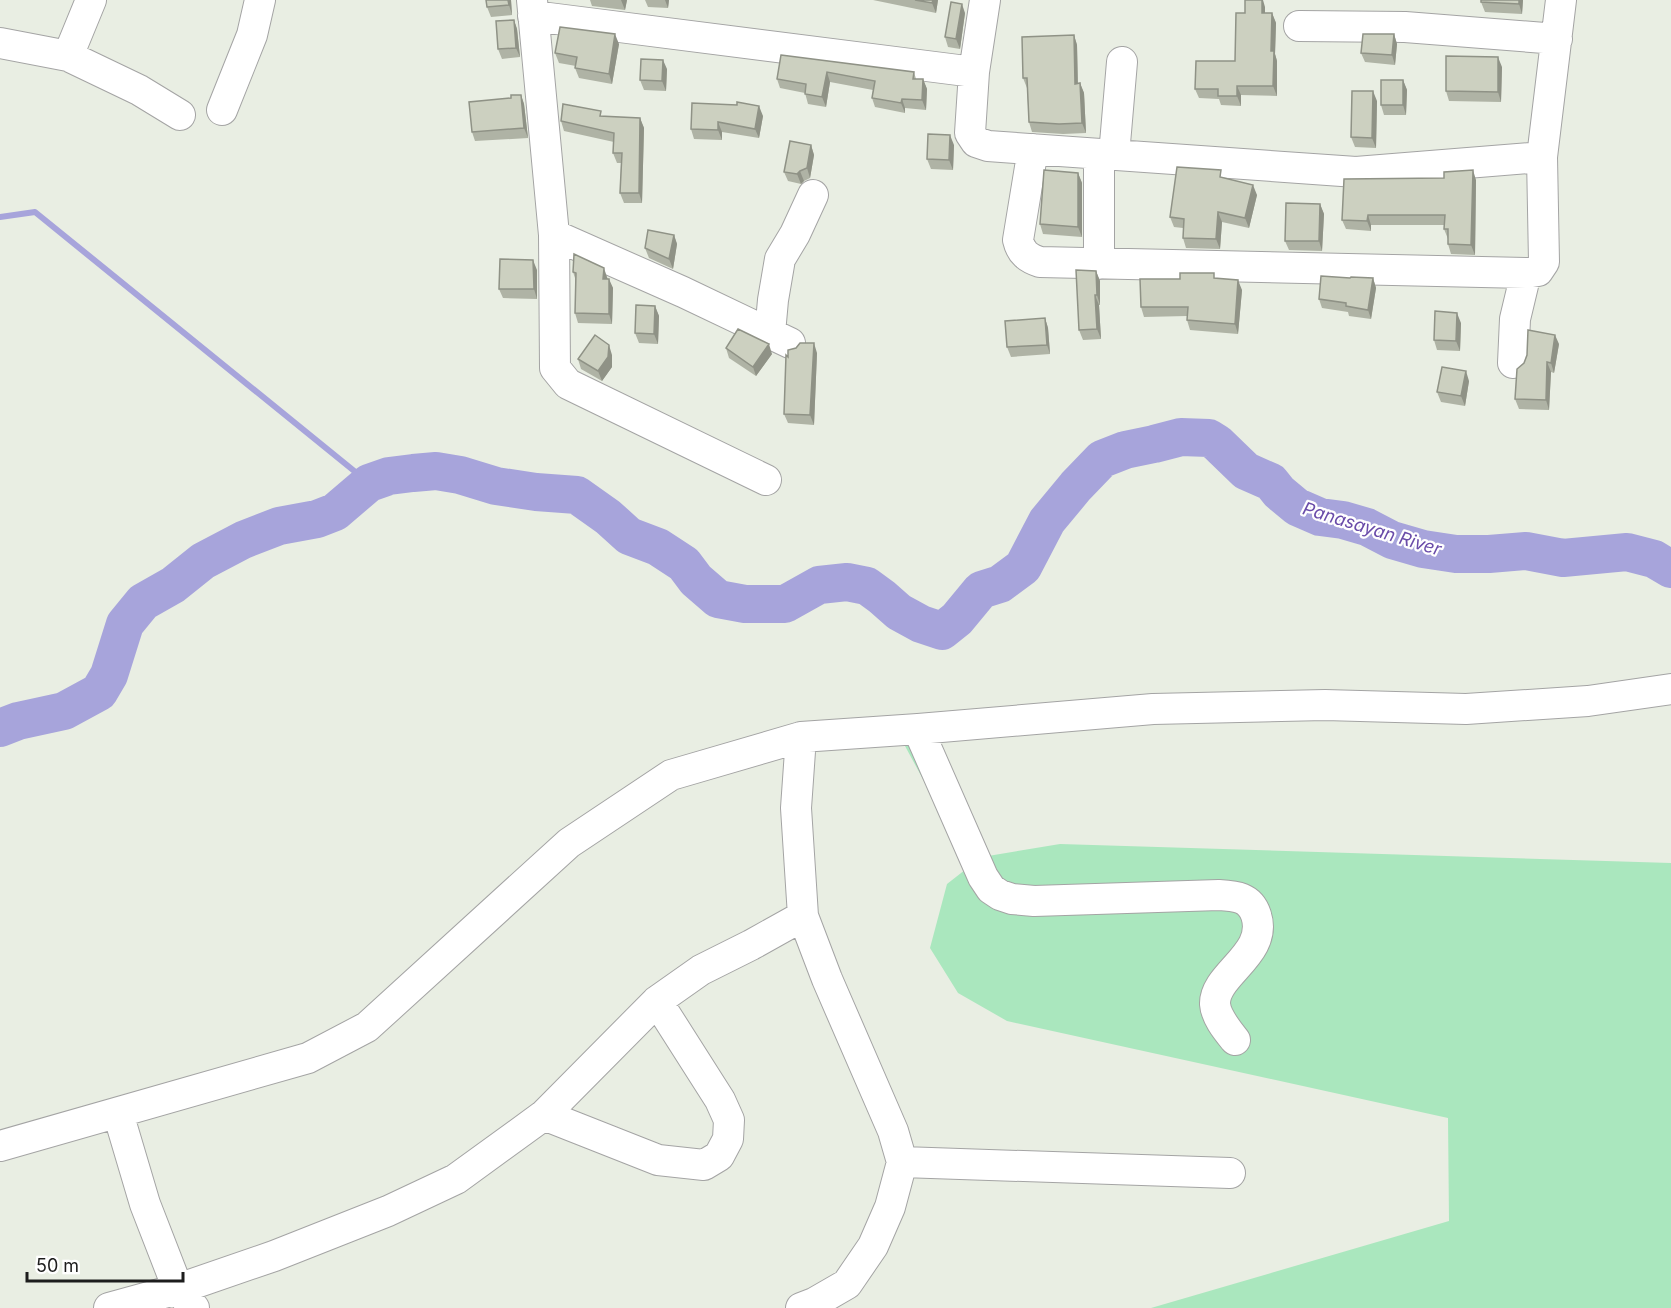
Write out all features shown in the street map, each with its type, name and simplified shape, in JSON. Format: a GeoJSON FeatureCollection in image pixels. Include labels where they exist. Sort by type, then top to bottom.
{"type":"FeatureCollection","features":[{"type":"Feature","properties":{"kind":"street"},"geometry":{"type":"LineString","coordinates":[[68,56],[91,0]]}},
{"type":"Feature","properties":{"kind":"street"},"geometry":{"type":"LineString","coordinates":[[222,110],[252,35],[260,0]]}},
{"type":"Feature","properties":{"kind":"street"},"geometry":{"type":"LineString","coordinates":[[985,0],[974,72],[970,133],[976,142],[987,146],[1356,172],[1542,158]]}},
{"type":"Feature","properties":{"kind":"street"},"geometry":{"type":"LineString","coordinates":[[1033,149],[1018,240],[1020,247],[1031,259],[1040,262],[1526,273],[1538,271],[1544,262],[1542,158],[1561,0]]}},
{"type":"Feature","properties":{"kind":"street"},"geometry":{"type":"LineString","coordinates":[[766,480],[568,384],[555,368],[554,236],[532,8],[974,72]]}},
{"type":"Feature","properties":{"kind":"street"},"geometry":{"type":"LineString","coordinates":[[1299,26],[1405,27],[1557,39]]}},
{"type":"Feature","properties":{"kind":"street"},"geometry":{"type":"LineString","coordinates":[[0,43],[68,56],[139,90],[180,115]]}},
{"type":"Feature","properties":{"kind":"street"},"geometry":{"type":"LineString","coordinates":[[1099,264],[1107,154],[1122,62]]}},
{"type":"Feature","properties":{"kind":"street"},"geometry":{"type":"LineString","coordinates":[[554,236],[683,292],[780,338],[773,300],[780,258],[795,234],[813,195]]}},
{"type":"Feature","properties":{"kind":"street"},"geometry":{"type":"LineString","coordinates":[[1513,363],[1515,319],[1526,273]]}},
{"type":"Feature","properties":{"kind":"street"},"geometry":{"type":"LineString","coordinates":[[0,1146],[308,1058],[367,1027],[569,843],[670,775],[801,737],[1153,709],[1324,705],[1466,709],[1588,701],[1671,689]]}},
{"type":"Feature","properties":{"kind":"street"},"geometry":{"type":"LineString","coordinates":[[918,729],[976,862],[987,883],[1000,896],[1034,901],[1219,895],[1236,896],[1250,902],[1258,922],[1253,947],[1218,990],[1215,1004],[1221,1022],[1235,1040]]}},
{"type":"Feature","properties":{"kind":"street"},"geometry":{"type":"LineString","coordinates":[[801,737],[796,808],[803,916],[827,979],[893,1131],[902,1162],[890,1207],[873,1246],[847,1284],[801,1308]]}},
{"type":"Feature","properties":{"kind":"street"},"geometry":{"type":"LineString","coordinates":[[109,1308],[186,1298],[274,1256],[388,1210],[456,1179],[544,1115],[657,1001],[701,970],[803,916]]}},
{"type":"Feature","properties":{"kind":"street"},"geometry":{"type":"LineString","coordinates":[[544,1115],[658,1160],[704,1165],[719,1156],[728,1139],[729,1120],[720,1100],[657,1001]]}},
{"type":"Feature","properties":{"kind":"street"},"geometry":{"type":"LineString","coordinates":[[118,1113],[145,1204],[186,1298]]}},
{"type":"Feature","properties":{"kind":"street"},"geometry":{"type":"LineString","coordinates":[[902,1162],[1230,1173]]}},
{"type":"Feature","properties":{"kind":"green space"},"geometry":{"type":"Polygon","coordinates":[[[939,745],[988,856],[1060,844],[1671,863],[1671,1308],[1151,1308],[1449,1221],[1448,1118],[1007,1021],[958,993],[930,948],[947,884],[970,866],[905,746],[939,745]]]}},
{"type":"Feature","properties":{"kind":"building"},"geometry":{"type":"Polygon","coordinates":[[[486,0],[508,0],[509,5],[487,7],[486,0]]]}},
{"type":"Feature","properties":{"kind":"building"},"geometry":{"type":"Polygon","coordinates":[[[915,0],[933,0],[932,3],[915,0]]]}},
{"type":"Feature","properties":{"kind":"building"},"geometry":{"type":"Polygon","coordinates":[[[1245,0],[1262,0],[1262,13],[1272,13],[1273,86],[1237,86],[1237,96],[1218,96],[1218,89],[1195,89],[1196,61],[1235,61],[1236,13],[1245,13],[1245,0]]]}},
{"type":"Feature","properties":{"kind":"building"},"geometry":{"type":"Polygon","coordinates":[[[1481,0],[1519,0],[1519,4],[1481,2],[1481,0]]]}},
{"type":"Feature","properties":{"kind":"building"},"geometry":{"type":"Polygon","coordinates":[[[951,2],[962,4],[956,39],[945,37],[951,2]]]}},
{"type":"Feature","properties":{"kind":"building"},"geometry":{"type":"Polygon","coordinates":[[[514,20],[516,48],[498,49],[496,21],[514,20]]]}},
{"type":"Feature","properties":{"kind":"building"},"geometry":{"type":"Polygon","coordinates":[[[560,27],[615,34],[609,74],[575,68],[577,57],[555,53],[560,27]]]}},
{"type":"Feature","properties":{"kind":"building"},"geometry":{"type":"Polygon","coordinates":[[[1363,34],[1394,34],[1392,55],[1361,53],[1363,34]]]}},
{"type":"Feature","properties":{"kind":"building"},"geometry":{"type":"Polygon","coordinates":[[[1074,35],[1075,84],[1080,83],[1082,123],[1029,122],[1027,78],[1023,78],[1022,37],[1074,35]]]}},
{"type":"Feature","properties":{"kind":"building"},"geometry":{"type":"Polygon","coordinates":[[[781,55],[914,72],[913,79],[923,79],[922,100],[902,99],[901,103],[872,98],[875,81],[827,72],[822,97],[805,94],[806,84],[777,79],[781,55]]]}},
{"type":"Feature","properties":{"kind":"building"},"geometry":{"type":"Polygon","coordinates":[[[1446,56],[1498,57],[1498,92],[1446,91],[1446,56]]]}},
{"type":"Feature","properties":{"kind":"building"},"geometry":{"type":"Polygon","coordinates":[[[641,59],[663,60],[662,81],[640,80],[641,59]]]}},
{"type":"Feature","properties":{"kind":"building"},"geometry":{"type":"Polygon","coordinates":[[[1381,80],[1403,80],[1403,105],[1381,105],[1381,80]]]}},
{"type":"Feature","properties":{"kind":"building"},"geometry":{"type":"Polygon","coordinates":[[[1352,91],[1373,91],[1372,138],[1351,137],[1352,91]]]}},
{"type":"Feature","properties":{"kind":"building"},"geometry":{"type":"Polygon","coordinates":[[[511,95],[521,95],[524,128],[472,132],[469,102],[511,98],[511,95]]]}},
{"type":"Feature","properties":{"kind":"building"},"geometry":{"type":"Polygon","coordinates":[[[737,102],[759,106],[755,129],[718,122],[718,130],[691,129],[692,103],[737,105],[737,102]]]}},
{"type":"Feature","properties":{"kind":"building"},"geometry":{"type":"Polygon","coordinates":[[[563,104],[601,111],[600,116],[640,118],[639,193],[620,193],[622,153],[613,153],[614,133],[561,121],[563,104]]]}},
{"type":"Feature","properties":{"kind":"building"},"geometry":{"type":"Polygon","coordinates":[[[928,134],[950,135],[949,160],[927,159],[928,134]]]}},
{"type":"Feature","properties":{"kind":"building"},"geometry":{"type":"Polygon","coordinates":[[[790,141],[811,145],[807,168],[797,174],[784,172],[790,141]]]}},
{"type":"Feature","properties":{"kind":"building"},"geometry":{"type":"Polygon","coordinates":[[[1177,167],[1221,170],[1220,177],[1253,185],[1245,218],[1218,212],[1216,239],[1183,238],[1184,219],[1170,217],[1177,167]]]}},
{"type":"Feature","properties":{"kind":"building"},"geometry":{"type":"Polygon","coordinates":[[[1044,170],[1078,173],[1078,227],[1040,224],[1044,170]]]}},
{"type":"Feature","properties":{"kind":"building"},"geometry":{"type":"Polygon","coordinates":[[[1473,170],[1471,245],[1448,244],[1448,229],[1444,229],[1445,215],[1368,215],[1367,221],[1342,220],[1344,179],[1444,178],[1444,172],[1473,170]]]}},
{"type":"Feature","properties":{"kind":"building"},"geometry":{"type":"Polygon","coordinates":[[[1286,203],[1320,204],[1319,241],[1285,241],[1286,203]]]}},
{"type":"Feature","properties":{"kind":"building"},"geometry":{"type":"Polygon","coordinates":[[[648,230],[674,235],[669,259],[645,248],[648,230]]]}},
{"type":"Feature","properties":{"kind":"building"},"geometry":{"type":"Polygon","coordinates":[[[574,254],[604,268],[603,279],[609,279],[609,314],[575,313],[574,254]]]}},
{"type":"Feature","properties":{"kind":"building"},"geometry":{"type":"Polygon","coordinates":[[[500,259],[533,260],[534,289],[499,289],[500,259]]]}},
{"type":"Feature","properties":{"kind":"building"},"geometry":{"type":"Polygon","coordinates":[[[1076,270],[1096,271],[1097,329],[1079,330],[1076,270]]]}},
{"type":"Feature","properties":{"kind":"building"},"geometry":{"type":"Polygon","coordinates":[[[1180,273],[1214,273],[1214,278],[1238,280],[1235,324],[1187,320],[1188,307],[1141,307],[1140,279],[1180,279],[1180,273]]]}},
{"type":"Feature","properties":{"kind":"building"},"geometry":{"type":"Polygon","coordinates":[[[1321,276],[1373,278],[1368,310],[1346,306],[1346,303],[1319,299],[1321,276]]]}},
{"type":"Feature","properties":{"kind":"building"},"geometry":{"type":"Polygon","coordinates":[[[636,305],[655,306],[654,334],[635,333],[636,305]]]}},
{"type":"Feature","properties":{"kind":"building"},"geometry":{"type":"Polygon","coordinates":[[[1435,311],[1457,313],[1456,341],[1434,340],[1435,311]]]}},
{"type":"Feature","properties":{"kind":"building"},"geometry":{"type":"Polygon","coordinates":[[[1045,318],[1047,345],[1007,347],[1005,321],[1045,318]]]}},
{"type":"Feature","properties":{"kind":"building"},"geometry":{"type":"Polygon","coordinates":[[[738,329],[769,344],[753,367],[726,348],[738,329]]]}},
{"type":"Feature","properties":{"kind":"building"},"geometry":{"type":"Polygon","coordinates":[[[1528,330],[1555,335],[1551,363],[1547,362],[1546,400],[1515,399],[1517,369],[1524,363],[1527,355],[1528,330]]]}},
{"type":"Feature","properties":{"kind":"building"},"geometry":{"type":"Polygon","coordinates":[[[595,335],[609,345],[608,357],[598,371],[578,359],[595,335]]]}},
{"type":"Feature","properties":{"kind":"building"},"geometry":{"type":"Polygon","coordinates":[[[800,343],[814,343],[810,415],[784,414],[786,355],[788,357],[788,350],[796,348],[800,343]]]}},
{"type":"Feature","properties":{"kind":"building"},"geometry":{"type":"Polygon","coordinates":[[[1442,367],[1466,371],[1461,396],[1437,392],[1442,367]]]}},
{"type":"Feature","properties":{"kind":"waterway"},"geometry":{"type":"LineString","coordinates":[[0,217],[35,212],[369,483]]}},
{"type":"Feature","properties":{"kind":"waterway","name":"Panasayan River"},"geometry":{"type":"LineString","coordinates":[[0,728],[18,721],[64,711],[99,692],[109,675],[125,624],[143,602],[173,585],[203,561],[243,540],[279,526],[317,519],[335,512],[369,483],[389,476],[413,473],[436,471],[460,475],[496,486],[577,495],[608,517],[629,536],[658,547],[684,564],[696,580],[718,599],[745,604],[785,604],[819,585],[847,582],[867,586],[899,612],[921,624],[942,631],[957,619],[981,590],[1000,584],[1023,567],[1047,521],[1102,459],[1125,450],[1181,437],[1209,438],[1246,471],[1271,482],[1297,507],[1320,517],[1343,520],[1367,527],[1392,540],[1423,549],[1456,554],[1526,551],[1563,558],[1627,552],[1654,559],[1671,569]]}}]}
